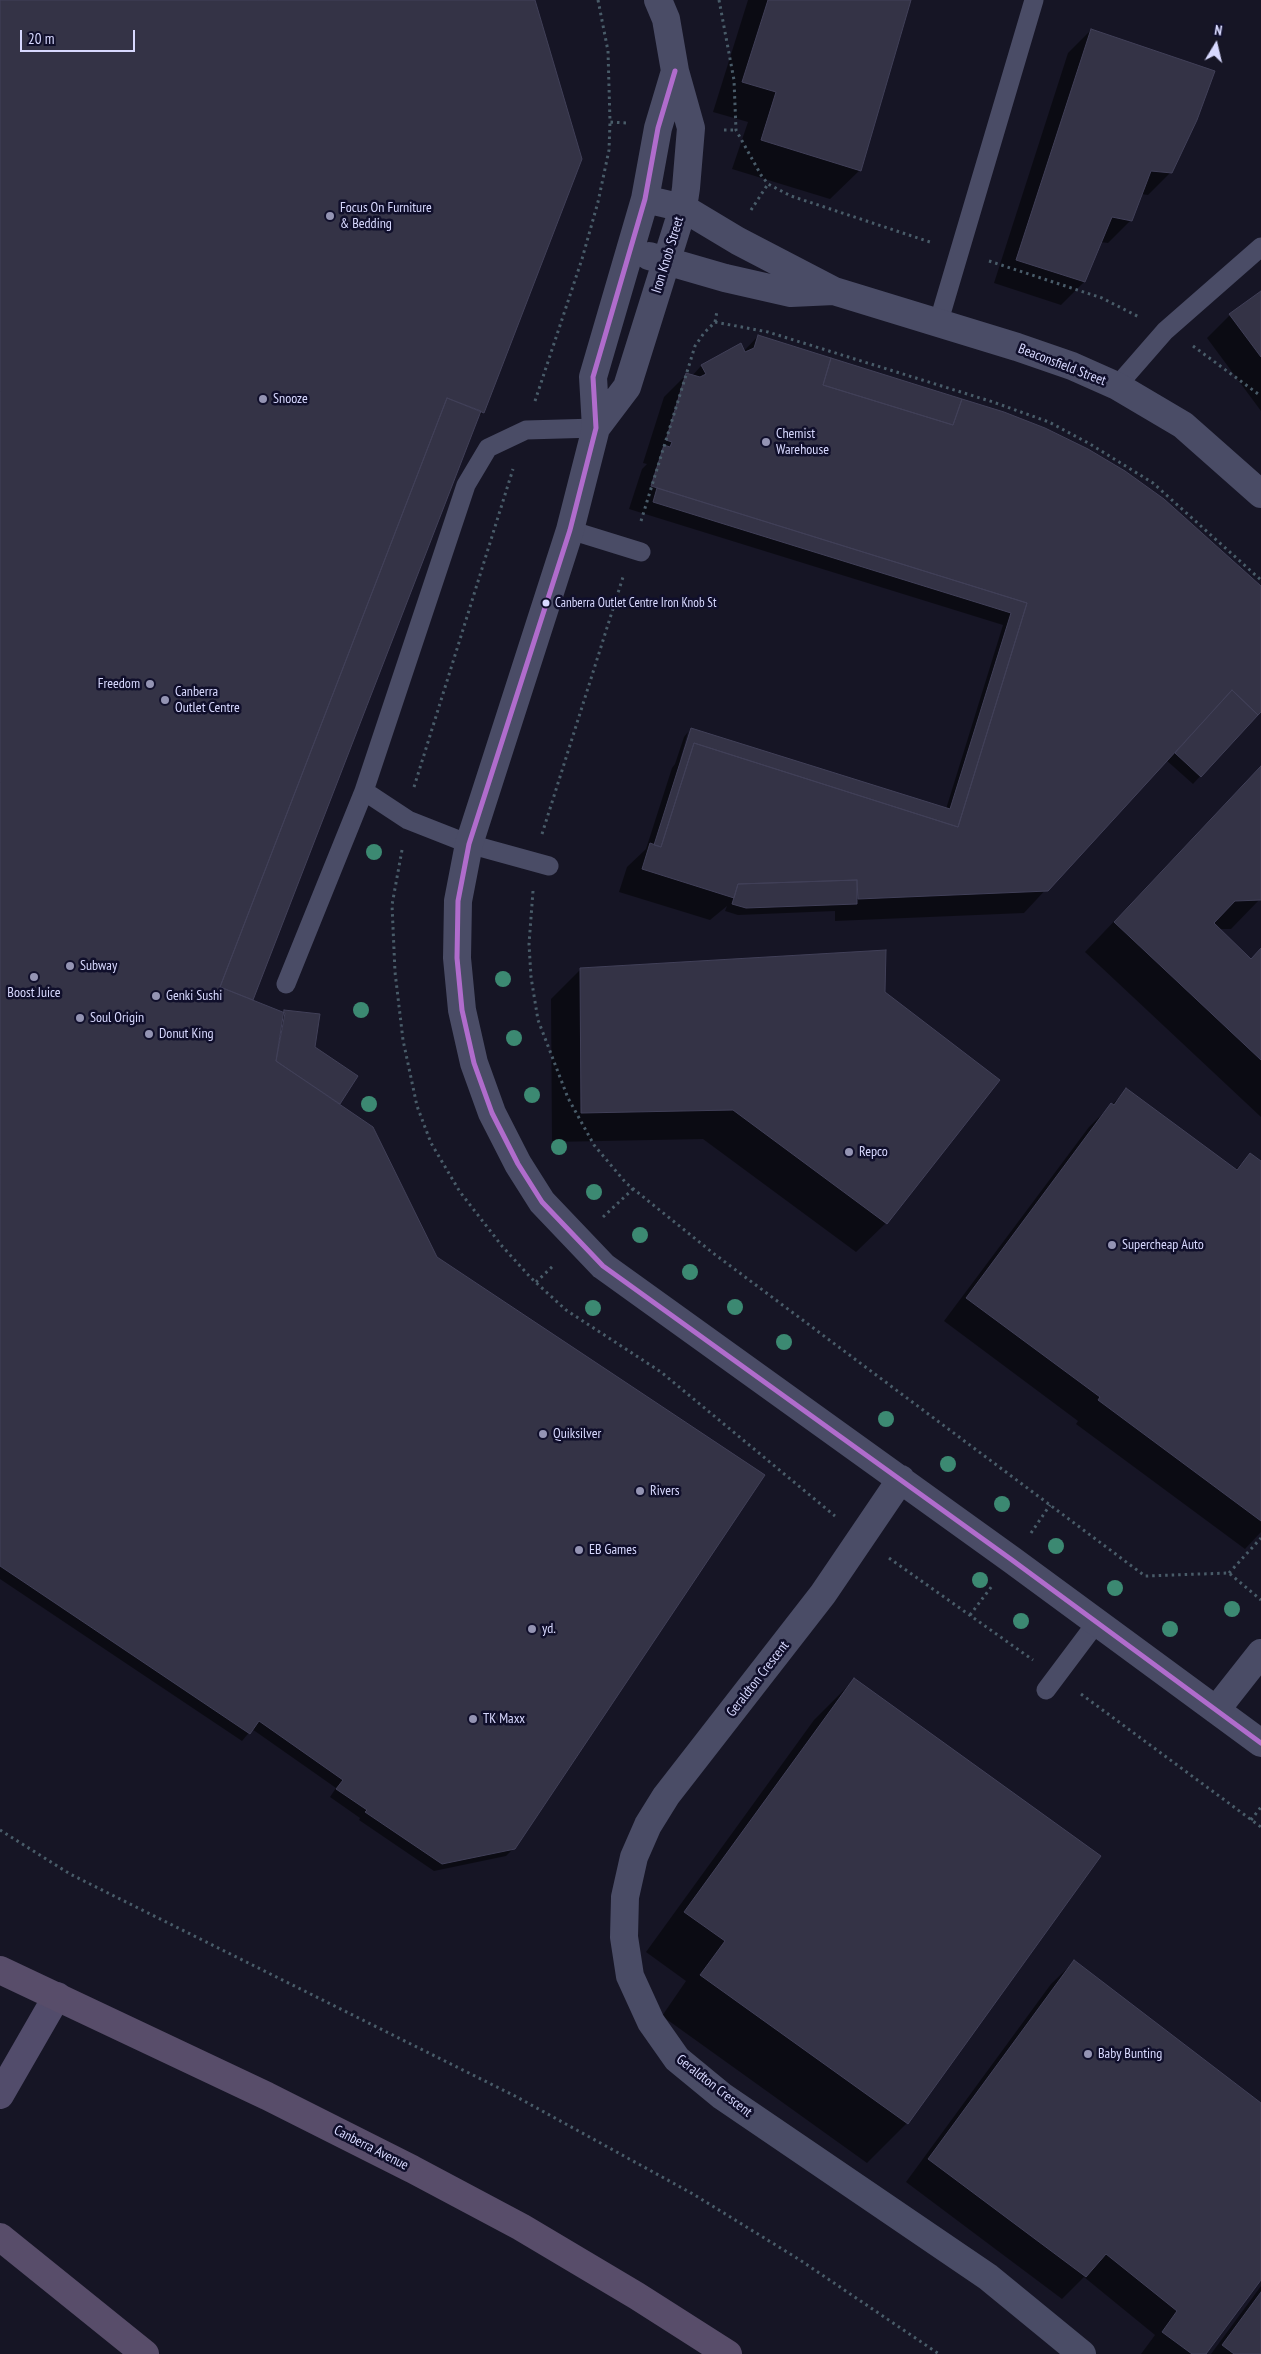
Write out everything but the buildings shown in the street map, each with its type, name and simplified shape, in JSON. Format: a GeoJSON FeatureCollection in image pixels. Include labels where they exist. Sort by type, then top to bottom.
{"type":"FeatureCollection","features":[{"type":"Feature","properties":{"kind":"highway","name":"Canberra Avenue"},"geometry":{"type":"LineString","coordinates":[[0,1970],[267,2096],[420,2173],[522,2227],[637,2296],[728,2354]]}},
{"type":"Feature","properties":{"kind":"highway"},"geometry":{"type":"LineString","coordinates":[[0,2237],[145,2354]]}},
{"type":"Feature","properties":{"kind":"main road"},"geometry":{"type":"LineString","coordinates":[[0,2095],[57,1996]]}},
{"type":"Feature","properties":{"kind":"street","name":"Iron Knob Street"},"geometry":{"type":"LineString","coordinates":[[596,428],[627,387],[683,208],[690,128],[675,71],[666,19],[658,0]]}},
{"type":"Feature","properties":{"kind":"street","name":"Iron Knob Street"},"geometry":{"type":"LineString","coordinates":[[675,71],[658,128],[645,199],[593,377],[596,428],[570,530],[470,844],[458,901],[457,958],[462,1010],[474,1063],[492,1113],[518,1164],[542,1202],[578,1242],[609,1270],[901,1479],[1261,1743]]}},
{"type":"Feature","properties":{"kind":"street","name":"Beaconsfield Street"},"geometry":{"type":"LineString","coordinates":[[645,199],[683,208],[738,241],[834,291],[1072,366],[1117,386],[1183,425],[1261,494]]}},
{"type":"Feature","properties":{"kind":"street","name":"Beaconsfield Street"},"geometry":{"type":"LineString","coordinates":[[631,251],[725,278],[791,294],[834,291]]}},
{"type":"Feature","properties":{"kind":"street","name":"Geraldton Crescent"},"geometry":{"type":"LineString","coordinates":[[901,1479],[824,1594],[666,1796],[648,1824],[634,1857],[625,1897],[624,1937],[630,1976],[650,2022],[677,2059],[722,2096],[988,2276],[1082,2354]]}},
{"type":"Feature","properties":{"kind":"street"},"geometry":{"type":"LineString","coordinates":[[1216,1710],[1261,1653]]}},
{"type":"Feature","properties":{"kind":"lane"},"geometry":{"type":"LineString","coordinates":[[938,324],[1034,0]]}},
{"type":"Feature","properties":{"kind":"lane"},"geometry":{"type":"LineString","coordinates":[[1117,386],[1165,331],[1261,247]]}},
{"type":"Feature","properties":{"kind":"lane"},"geometry":{"type":"LineString","coordinates":[[286,984],[364,791],[466,485],[488,448],[526,430],[596,428]]}},
{"type":"Feature","properties":{"kind":"lane"},"geometry":{"type":"LineString","coordinates":[[570,530],[637,550]]}},
{"type":"Feature","properties":{"kind":"lane"},"geometry":{"type":"LineString","coordinates":[[364,791],[408,820],[470,844],[542,864]]}},
{"type":"Feature","properties":{"kind":"lane"},"geometry":{"type":"LineString","coordinates":[[1051,1683],[1097,1622]]}},
{"type":"Feature","properties":{"kind":"path"},"geometry":{"type":"LineString","coordinates":[[610,122],[608,150],[598,202],[582,259],[415,782],[392,904],[394,972],[403,1040],[417,1106],[430,1143],[460,1192],[502,1246],[525,1272],[566,1310],[661,1372],[861,1539],[1051,1683],[1261,1827]]}},
{"type":"Feature","properties":{"kind":"path"},"geometry":{"type":"LineString","coordinates":[[738,241],[753,205],[768,184]]}},
{"type":"Feature","properties":{"kind":"path"},"geometry":{"type":"LineString","coordinates":[[725,278],[715,322],[695,346],[637,550],[544,829],[542,864],[529,944],[531,977],[538,1020],[568,1098],[594,1145],[626,1182],[713,1253],[1145,1576],[1228,1572],[1261,1600]]}},
{"type":"Feature","properties":{"kind":"path"},"geometry":{"type":"LineString","coordinates":[[715,322],[768,332],[984,399],[1049,422],[1090,444],[1153,483],[1261,580]]}},
{"type":"Feature","properties":{"kind":"path"},"geometry":{"type":"LineString","coordinates":[[1228,1572],[1261,1538]]}},
{"type":"Feature","properties":{"kind":"path"},"geometry":{"type":"LineString","coordinates":[[1252,1820],[1261,1806]]}},
{"type":"Feature","properties":{"kind":"path"},"geometry":{"type":"LineString","coordinates":[[0,1830],[70,1874],[515,2096],[685,2189],[800,2260],[939,2354]]}},
{"type":"Feature","properties":{"kind":"transit line"},"geometry":{"type":"LineString","coordinates":[[675,71],[658,128],[645,199],[593,377],[596,428],[570,530],[469,844],[458,901],[457,958],[462,1010],[474,1063],[492,1113],[518,1164],[542,1202],[603,1266],[1012,1560],[1261,1743]]}},
{"type":"Feature","properties":{"kind":"place","name":"Focus On Furniture & Bedding"},"geometry":{"type":"Point","coordinates":[330,216]}},
{"type":"Feature","properties":{"kind":"place","name":"Snooze"},"geometry":{"type":"Point","coordinates":[263,399]}},
{"type":"Feature","properties":{"kind":"place","name":"Chemist Warehouse"},"geometry":{"type":"Point","coordinates":[766,442]}},
{"type":"Feature","properties":{"kind":"place","name":"Canberra Outlet Centre Iron Knob St"},"geometry":{"type":"Point","coordinates":[546,603]}},
{"type":"Feature","properties":{"kind":"place","name":"Freedom"},"geometry":{"type":"Point","coordinates":[150,684]}},
{"type":"Feature","properties":{"kind":"place","name":"Canberra Outlet Centre"},"geometry":{"type":"Point","coordinates":[165,700]}},
{"type":"Feature","properties":{"kind":"place","name":"Subway"},"geometry":{"type":"Point","coordinates":[70,966]}},
{"type":"Feature","properties":{"kind":"place","name":"Boost Juice"},"geometry":{"type":"Point","coordinates":[34,977]}},
{"type":"Feature","properties":{"kind":"place","name":"Genki Sushi"},"geometry":{"type":"Point","coordinates":[156,996]}},
{"type":"Feature","properties":{"kind":"place","name":"Soul Origin"},"geometry":{"type":"Point","coordinates":[80,1018]}},
{"type":"Feature","properties":{"kind":"place","name":"Donut King"},"geometry":{"type":"Point","coordinates":[149,1034]}},
{"type":"Feature","properties":{"kind":"place","name":"Repco"},"geometry":{"type":"Point","coordinates":[849,1152]}},
{"type":"Feature","properties":{"kind":"place","name":"Supercheap Auto"},"geometry":{"type":"Point","coordinates":[1112,1245]}},
{"type":"Feature","properties":{"kind":"place","name":"Quiksilver"},"geometry":{"type":"Point","coordinates":[543,1434]}},
{"type":"Feature","properties":{"kind":"place","name":"Rivers"},"geometry":{"type":"Point","coordinates":[640,1491]}},
{"type":"Feature","properties":{"kind":"place","name":"EB Games"},"geometry":{"type":"Point","coordinates":[579,1550]}},
{"type":"Feature","properties":{"kind":"place","name":"yd."},"geometry":{"type":"Point","coordinates":[532,1629]}},
{"type":"Feature","properties":{"kind":"place","name":"TK Maxx"},"geometry":{"type":"Point","coordinates":[473,1719]}},
{"type":"Feature","properties":{"kind":"place","name":"Baby Bunting"},"geometry":{"type":"Point","coordinates":[1088,2054]}}]}
